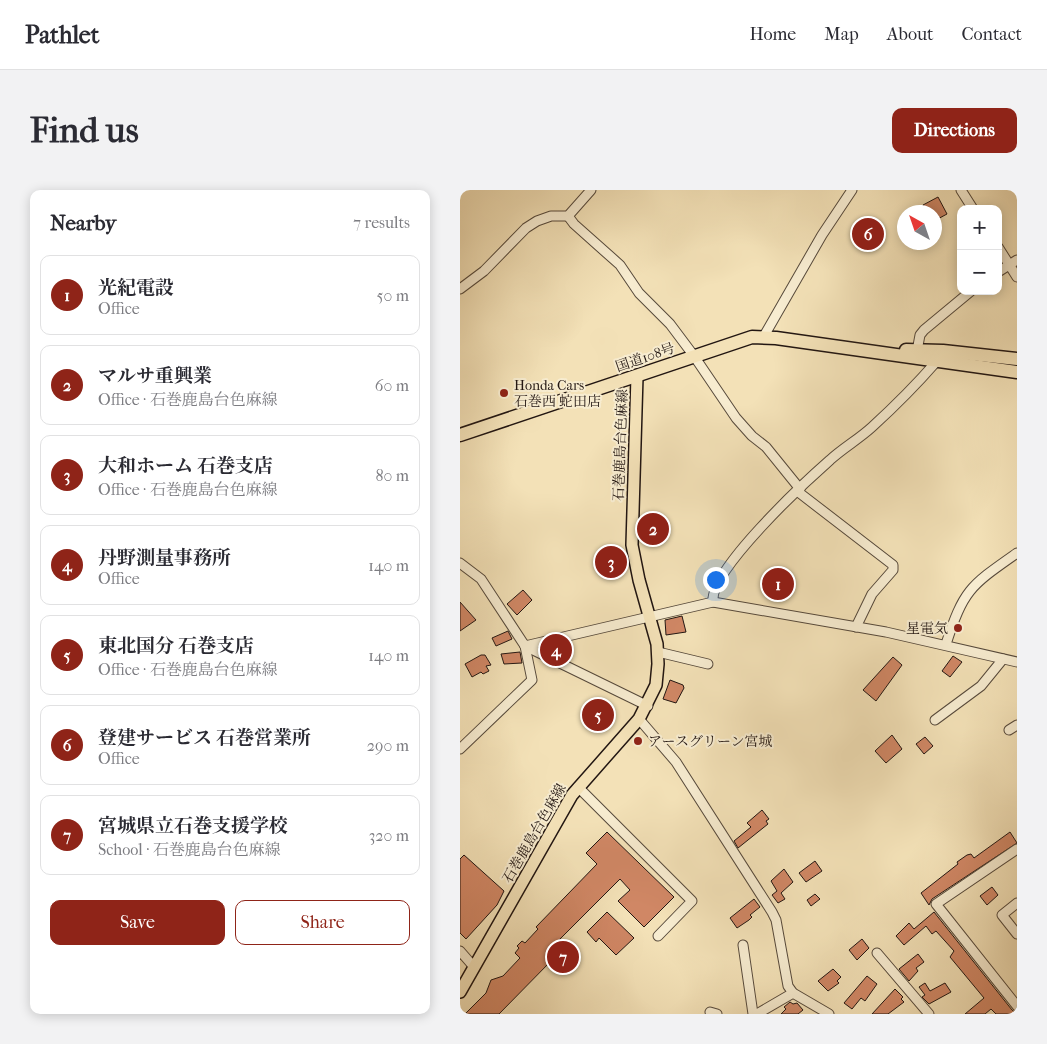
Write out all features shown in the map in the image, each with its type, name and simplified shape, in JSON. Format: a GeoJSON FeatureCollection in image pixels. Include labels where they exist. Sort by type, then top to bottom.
{"type":"FeatureCollection","features":[{"type":"Feature","properties":{"kind":"highway","name":"国道108号"},"geometry":{"type":"LineString","coordinates":[[460,435],[742,340],[764,336],[936,362],[1017,372]]}},
{"type":"Feature","properties":{"kind":"highway","name":"国道108号"},"geometry":{"type":"LineString","coordinates":[[844,348],[917,350],[1017,360]]}},
{"type":"Feature","properties":{"kind":"main road","name":"石巻鹿島台色麻線"},"geometry":{"type":"LineString","coordinates":[[460,992],[578,787],[639,719],[648,706],[656,685],[658,652],[632,545],[637,376]]}},
{"type":"Feature","properties":{"kind":"street"},"geometry":{"type":"LineString","coordinates":[[460,289],[484,271],[526,228],[550,216],[568,216],[591,190]]}},
{"type":"Feature","properties":{"kind":"street"},"geometry":{"type":"LineString","coordinates":[[764,336],[822,235],[852,190]]}},
{"type":"Feature","properties":{"kind":"street"},"geometry":{"type":"LineString","coordinates":[[961,190],[970,205]]}},
{"type":"Feature","properties":{"kind":"street"},"geometry":{"type":"LineString","coordinates":[[568,216],[574,224],[620,265],[639,293],[670,324],[736,418],[752,436],[766,447],[799,490],[893,565],[893,570],[872,594],[856,627]]}},
{"type":"Feature","properties":{"kind":"street"},"geometry":{"type":"LineString","coordinates":[[1001,250],[1013,262],[1017,277]]}},
{"type":"Feature","properties":{"kind":"street"},"geometry":{"type":"LineString","coordinates":[[1002,269],[1013,262]]}},
{"type":"Feature","properties":{"kind":"street"},"geometry":{"type":"LineString","coordinates":[[917,350],[920,335],[924,330],[966,295]]}},
{"type":"Feature","properties":{"kind":"street"},"geometry":{"type":"LineString","coordinates":[[713,602],[712,596],[720,576],[769,518],[830,459],[870,429],[910,392],[936,362]]}},
{"type":"Feature","properties":{"kind":"street"},"geometry":{"type":"LineString","coordinates":[[946,644],[958,608],[966,593],[979,579],[1017,553]]}},
{"type":"Feature","properties":{"kind":"street"},"geometry":{"type":"LineString","coordinates":[[460,563],[481,579],[525,646],[532,680],[460,749]]}},
{"type":"Feature","properties":{"kind":"street"},"geometry":{"type":"LineString","coordinates":[[525,646],[713,602],[946,644],[1010,660]]}},
{"type":"Feature","properties":{"kind":"street"},"geometry":{"type":"LineString","coordinates":[[525,646],[648,706]]}},
{"type":"Feature","properties":{"kind":"street"},"geometry":{"type":"LineString","coordinates":[[658,652],[708,664]]}},
{"type":"Feature","properties":{"kind":"street"},"geometry":{"type":"LineString","coordinates":[[935,720],[981,686],[1017,653]]}},
{"type":"Feature","properties":{"kind":"street"},"geometry":{"type":"LineString","coordinates":[[639,719],[676,762],[772,912],[776,920],[785,978],[793,993],[829,1014]]}},
{"type":"Feature","properties":{"kind":"street"},"geometry":{"type":"LineString","coordinates":[[1009,730],[1017,725]]}},
{"type":"Feature","properties":{"kind":"street"},"geometry":{"type":"LineString","coordinates":[[578,787],[692,901],[658,936]]}},
{"type":"Feature","properties":{"kind":"street"},"geometry":{"type":"LineString","coordinates":[[1017,849],[936,904],[1017,1006]]}},
{"type":"Feature","properties":{"kind":"street"},"geometry":{"type":"LineString","coordinates":[[1017,903],[1002,915],[1017,934]]}},
{"type":"Feature","properties":{"kind":"street"},"geometry":{"type":"LineString","coordinates":[[743,945],[755,1014],[793,993]]}},
{"type":"Feature","properties":{"kind":"street"},"geometry":{"type":"LineString","coordinates":[[460,951],[474,967]]}},
{"type":"Feature","properties":{"kind":"street"},"geometry":{"type":"LineString","coordinates":[[877,953],[929,1014]]}},
{"type":"Feature","properties":{"kind":"building"},"geometry":{"type":"Polygon","coordinates":[[[938,197],[947,214],[942,217],[942,205],[923,205],[938,197]]]}},
{"type":"Feature","properties":{"kind":"building"},"geometry":{"type":"Polygon","coordinates":[[[523,590],[532,600],[517,615],[507,604],[523,590]]]}},
{"type":"Feature","properties":{"kind":"building"},"geometry":{"type":"Polygon","coordinates":[[[460,602],[476,620],[460,631],[460,602]]]}},
{"type":"Feature","properties":{"kind":"building"},"geometry":{"type":"Polygon","coordinates":[[[682,616],[686,632],[666,635],[665,620],[682,616]]]}},
{"type":"Feature","properties":{"kind":"building"},"geometry":{"type":"Polygon","coordinates":[[[508,631],[512,639],[496,646],[492,638],[508,631]]]}},
{"type":"Feature","properties":{"kind":"building"},"geometry":{"type":"Polygon","coordinates":[[[520,652],[522,663],[504,664],[501,654],[520,652]]]}},
{"type":"Feature","properties":{"kind":"building"},"geometry":{"type":"Polygon","coordinates":[[[481,655],[485,655],[491,665],[486,666],[489,671],[483,674],[481,672],[472,677],[465,664],[481,655]]]}},
{"type":"Feature","properties":{"kind":"building"},"geometry":{"type":"Polygon","coordinates":[[[953,656],[962,662],[950,677],[942,671],[953,656]]]}},
{"type":"Feature","properties":{"kind":"building"},"geometry":{"type":"Polygon","coordinates":[[[893,657],[902,665],[876,701],[863,690],[893,657]]]}},
{"type":"Feature","properties":{"kind":"building"},"geometry":{"type":"Polygon","coordinates":[[[670,680],[683,685],[684,688],[676,703],[663,699],[670,680]]]}},
{"type":"Feature","properties":{"kind":"building"},"geometry":{"type":"Polygon","coordinates":[[[892,735],[902,749],[886,763],[875,751],[892,735]]]}},
{"type":"Feature","properties":{"kind":"building"},"geometry":{"type":"Polygon","coordinates":[[[925,737],[933,746],[924,754],[916,744],[925,737]]]}},
{"type":"Feature","properties":{"kind":"building"},"geometry":{"type":"Polygon","coordinates":[[[762,810],[769,819],[766,821],[768,824],[738,848],[734,841],[751,827],[747,823],[762,810]]]}},
{"type":"Feature","properties":{"kind":"building"},"geometry":{"type":"Polygon","coordinates":[[[607,832],[674,897],[644,927],[618,901],[630,890],[620,879],[546,953],[552,960],[499,1014],[465,1014],[486,993],[491,980],[503,976],[520,958],[515,953],[519,948],[517,946],[522,941],[525,943],[538,929],[536,927],[597,864],[586,853],[607,832]]]}},
{"type":"Feature","properties":{"kind":"building"},"geometry":{"type":"Polygon","coordinates":[[[1010,832],[1017,843],[932,899],[929,905],[921,893],[967,855],[971,854],[974,858],[1010,832]]]}},
{"type":"Feature","properties":{"kind":"building"},"geometry":{"type":"Polygon","coordinates":[[[464,855],[504,891],[497,905],[466,939],[460,933],[460,859],[464,855]]]}},
{"type":"Feature","properties":{"kind":"building"},"geometry":{"type":"Polygon","coordinates":[[[815,861],[822,871],[806,882],[799,873],[815,861]]]}},
{"type":"Feature","properties":{"kind":"building"},"geometry":{"type":"Polygon","coordinates":[[[784,869],[793,882],[781,893],[785,899],[778,903],[772,895],[777,891],[771,881],[784,869]]]}},
{"type":"Feature","properties":{"kind":"building"},"geometry":{"type":"Polygon","coordinates":[[[992,887],[998,895],[987,905],[980,896],[992,887]]]}},
{"type":"Feature","properties":{"kind":"building"},"geometry":{"type":"Polygon","coordinates":[[[815,894],[820,899],[811,906],[807,900],[815,894]]]}},
{"type":"Feature","properties":{"kind":"building"},"geometry":{"type":"Polygon","coordinates":[[[754,899],[760,907],[750,915],[752,917],[749,920],[737,928],[730,918],[754,899]]]}},
{"type":"Feature","properties":{"kind":"building"},"geometry":{"type":"Polygon","coordinates":[[[607,912],[634,938],[616,955],[599,938],[596,942],[587,932],[607,912]]]}},
{"type":"Feature","properties":{"kind":"building"},"geometry":{"type":"Polygon","coordinates":[[[934,912],[1017,1014],[996,1014],[991,1009],[985,1014],[965,1014],[984,998],[950,957],[954,951],[936,931],[932,934],[926,926],[904,945],[896,936],[909,923],[914,929],[934,912]]]}},
{"type":"Feature","properties":{"kind":"building"},"geometry":{"type":"Polygon","coordinates":[[[862,939],[869,948],[857,960],[849,950],[862,939]]]}},
{"type":"Feature","properties":{"kind":"building"},"geometry":{"type":"Polygon","coordinates":[[[918,954],[924,962],[916,968],[918,971],[909,981],[899,969],[918,954]]]}},
{"type":"Feature","properties":{"kind":"building"},"geometry":{"type":"Polygon","coordinates":[[[833,969],[841,977],[837,981],[839,983],[828,991],[818,981],[833,969]]]}},
{"type":"Feature","properties":{"kind":"building"},"geometry":{"type":"Polygon","coordinates":[[[867,976],[877,984],[865,1001],[861,998],[852,1009],[844,1003],[867,976]]]}},
{"type":"Feature","properties":{"kind":"building"},"geometry":{"type":"Polygon","coordinates":[[[925,983],[930,991],[945,983],[951,992],[929,1004],[922,997],[925,995],[919,987],[925,983]]]}},
{"type":"Feature","properties":{"kind":"building"},"geometry":{"type":"Polygon","coordinates":[[[895,989],[903,997],[901,999],[904,1002],[888,1014],[872,1014],[895,989]]]}},
{"type":"Feature","properties":{"kind":"building"},"geometry":{"type":"Polygon","coordinates":[[[790,1002],[793,1004],[797,1003],[803,1010],[798,1014],[781,1014],[786,1009],[784,1007],[790,1002]]]}},
{"type":"Feature","properties":{"kind":"place","name":"登建サービス 石巻営業所"},"geometry":{"type":"Point","coordinates":[868,234]}},
{"type":"Feature","properties":{"kind":"place","name":"Honda Cars 石巻西 蛇田店"},"geometry":{"type":"Point","coordinates":[504,393]}},
{"type":"Feature","properties":{"kind":"place","name":"マルサ重興業"},"geometry":{"type":"Point","coordinates":[653,529]}},
{"type":"Feature","properties":{"kind":"place","name":"大和ホーム 石巻支店"},"geometry":{"type":"Point","coordinates":[611,562]}},
{"type":"Feature","properties":{"kind":"place","name":"光紀電設"},"geometry":{"type":"Point","coordinates":[778,584]}},
{"type":"Feature","properties":{"kind":"place","name":"星電気"},"geometry":{"type":"Point","coordinates":[958,628]}},
{"type":"Feature","properties":{"kind":"place","name":"丹野測量事務所"},"geometry":{"type":"Point","coordinates":[556,650]}},
{"type":"Feature","properties":{"kind":"place","name":"東北国分 石巻支店"},"geometry":{"type":"Point","coordinates":[598,715]}},
{"type":"Feature","properties":{"kind":"place","name":"アースグリーン宮城"},"geometry":{"type":"Point","coordinates":[638,741]}},
{"type":"Feature","properties":{"kind":"place","name":"宮城県立石巻支援学校"},"geometry":{"type":"Point","coordinates":[563,957]}}]}
